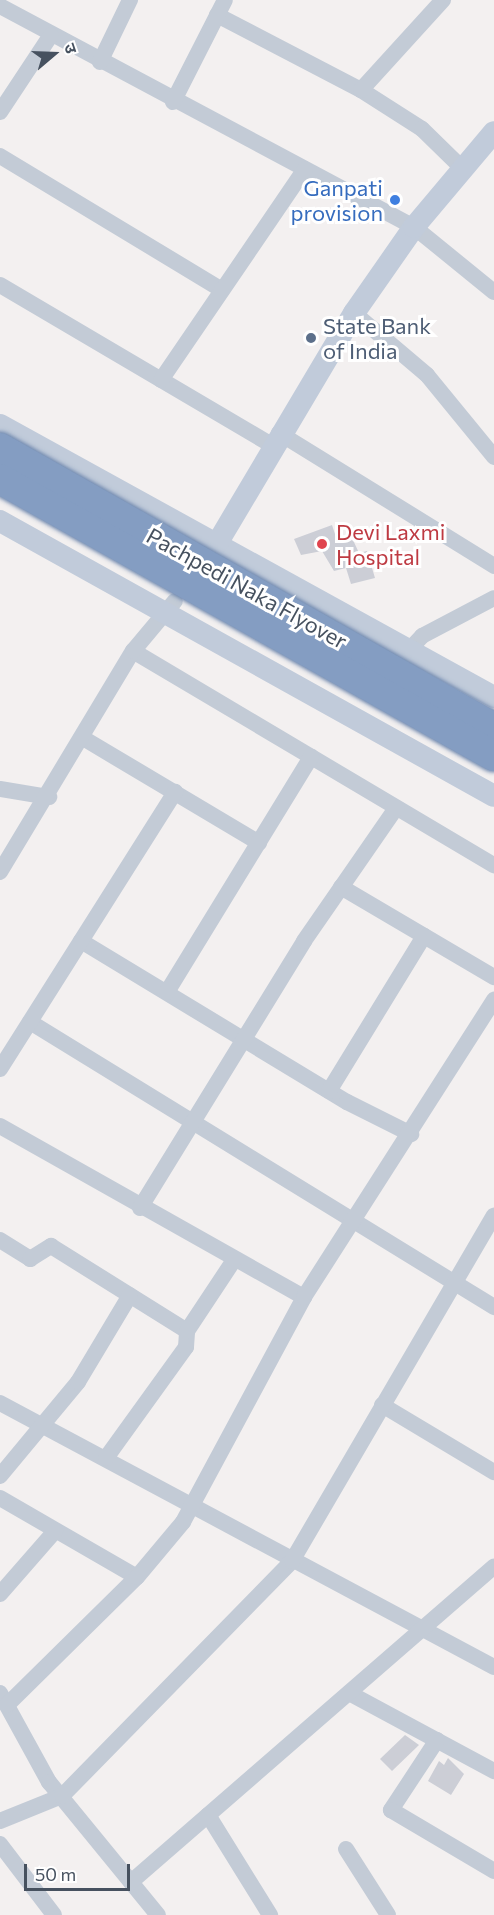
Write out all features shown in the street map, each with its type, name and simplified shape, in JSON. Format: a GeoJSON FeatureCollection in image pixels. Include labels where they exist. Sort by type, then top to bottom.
{"type":"FeatureCollection","features":[{"type":"Feature","properties":{"kind":"highway","name":"Pachpedi Naka Flyover"},"geometry":{"type":"LineString","coordinates":[[0,448],[494,728]]}},
{"type":"Feature","properties":{"kind":"highway","name":"Pachpedi Naka Flyover"},"geometry":{"type":"LineString","coordinates":[[0,479],[494,756]]}},
{"type":"Feature","properties":{"kind":"main road"},"geometry":{"type":"LineString","coordinates":[[214,547],[275,439],[354,313],[414,226],[460,167],[494,132]]}},
{"type":"Feature","properties":{"kind":"main road"},"geometry":{"type":"LineString","coordinates":[[0,425],[214,547],[410,649],[494,697]]}},
{"type":"Feature","properties":{"kind":"main road"},"geometry":{"type":"LineString","coordinates":[[0,521],[170,607],[494,796]]}},
{"type":"Feature","properties":{"kind":"street"},"geometry":{"type":"LineString","coordinates":[[100,62],[130,0]]}},
{"type":"Feature","properties":{"kind":"street"},"geometry":{"type":"LineString","coordinates":[[361,90],[433,4]]}},
{"type":"Feature","properties":{"kind":"street"},"geometry":{"type":"LineString","coordinates":[[0,6],[173,102],[414,226],[492,287]]}},
{"type":"Feature","properties":{"kind":"street"},"geometry":{"type":"LineString","coordinates":[[173,102],[221,7],[422,129],[460,167]]}},
{"type":"Feature","properties":{"kind":"street"},"geometry":{"type":"LineString","coordinates":[[0,112],[51,34]]}},
{"type":"Feature","properties":{"kind":"street"},"geometry":{"type":"LineString","coordinates":[[0,156],[222,290]]}},
{"type":"Feature","properties":{"kind":"street"},"geometry":{"type":"LineString","coordinates":[[161,380],[304,169]]}},
{"type":"Feature","properties":{"kind":"street"},"geometry":{"type":"LineString","coordinates":[[0,285],[161,380],[275,439],[494,566]]}},
{"type":"Feature","properties":{"kind":"street"},"geometry":{"type":"LineString","coordinates":[[354,313],[427,375],[494,457]]}},
{"type":"Feature","properties":{"kind":"street"},"geometry":{"type":"LineString","coordinates":[[410,649],[422,636],[494,598]]}},
{"type":"Feature","properties":{"kind":"street"},"geometry":{"type":"LineString","coordinates":[[0,872],[49,797],[133,651],[170,607]]}},
{"type":"Feature","properties":{"kind":"street"},"geometry":{"type":"LineString","coordinates":[[133,651],[494,865]]}},
{"type":"Feature","properties":{"kind":"street"},"geometry":{"type":"LineString","coordinates":[[83,738],[259,843]]}},
{"type":"Feature","properties":{"kind":"street"},"geometry":{"type":"LineString","coordinates":[[167,992],[311,757]]}},
{"type":"Feature","properties":{"kind":"street"},"geometry":{"type":"LineString","coordinates":[[0,789],[49,797]]}},
{"type":"Feature","properties":{"kind":"street"},"geometry":{"type":"LineString","coordinates":[[0,1069],[175,792]]}},
{"type":"Feature","properties":{"kind":"street"},"geometry":{"type":"LineString","coordinates":[[140,1208],[191,1124],[248,1039],[341,887],[396,808]]}},
{"type":"Feature","properties":{"kind":"street"},"geometry":{"type":"LineString","coordinates":[[341,887],[494,977]]}},
{"type":"Feature","properties":{"kind":"street"},"geometry":{"type":"LineString","coordinates":[[329,1091],[424,936]]}},
{"type":"Feature","properties":{"kind":"street"},"geometry":{"type":"LineString","coordinates":[[81,941],[248,1039],[329,1091],[411,1134]]}},
{"type":"Feature","properties":{"kind":"street"},"geometry":{"type":"LineString","coordinates":[[158,1915],[62,1796],[3,1699],[137,1577],[190,1507],[304,1297],[411,1134],[494,1000]]}},
{"type":"Feature","properties":{"kind":"street"},"geometry":{"type":"LineString","coordinates":[[30,1022],[191,1124],[355,1221],[454,1286],[494,1307]]}},
{"type":"Feature","properties":{"kind":"street"},"geometry":{"type":"LineString","coordinates":[[0,1126],[140,1208],[304,1297]]}},
{"type":"Feature","properties":{"kind":"street"},"geometry":{"type":"LineString","coordinates":[[0,1821],[62,1796],[292,1561],[494,1215]]}},
{"type":"Feature","properties":{"kind":"street"},"geometry":{"type":"LineString","coordinates":[[0,1240],[30,1259],[51,1246],[187,1331]]}},
{"type":"Feature","properties":{"kind":"street"},"geometry":{"type":"LineString","coordinates":[[106,1458],[186,1347],[187,1331],[234,1260]]}},
{"type":"Feature","properties":{"kind":"street"},"geometry":{"type":"LineString","coordinates":[[0,1476],[44,1427],[130,1295]]}},
{"type":"Feature","properties":{"kind":"street"},"geometry":{"type":"LineString","coordinates":[[0,1403],[106,1458],[190,1507],[494,1667]]}},
{"type":"Feature","properties":{"kind":"street"},"geometry":{"type":"LineString","coordinates":[[382,1405],[494,1472]]}},
{"type":"Feature","properties":{"kind":"street"},"geometry":{"type":"LineString","coordinates":[[0,1498],[137,1577]]}},
{"type":"Feature","properties":{"kind":"street"},"geometry":{"type":"LineString","coordinates":[[0,1594],[55,1531]]}},
{"type":"Feature","properties":{"kind":"street"},"geometry":{"type":"LineString","coordinates":[[131,1882],[494,1568]]}},
{"type":"Feature","properties":{"kind":"street"},"geometry":{"type":"LineString","coordinates":[[348,1693],[494,1771]]}},
{"type":"Feature","properties":{"kind":"street"},"geometry":{"type":"LineString","coordinates":[[436,1740],[391,1810],[494,1871]]}},
{"type":"Feature","properties":{"kind":"street"},"geometry":{"type":"LineString","coordinates":[[208,1815],[270,1915]]}},
{"type":"Feature","properties":{"kind":"street"},"geometry":{"type":"LineString","coordinates":[[0,1844],[54,1915]]}},
{"type":"Feature","properties":{"kind":"street"},"geometry":{"type":"LineString","coordinates":[[346,1849],[388,1915]]}},
{"type":"Feature","properties":{"kind":"building"},"geometry":{"type":"Polygon","coordinates":[[[332,525],[338,543],[353,540],[359,553],[367,551],[375,578],[351,584],[346,568],[334,571],[322,551],[301,555],[294,539],[332,525]]]}},
{"type":"Feature","properties":{"kind":"building"},"geometry":{"type":"Polygon","coordinates":[[[405,1735],[419,1745],[392,1771],[380,1759],[405,1735]]]}},
{"type":"Feature","properties":{"kind":"building"},"geometry":{"type":"Polygon","coordinates":[[[448,1758],[464,1774],[451,1795],[428,1781],[439,1761],[444,1765],[448,1758]]]}},
{"type":"Feature","properties":{"kind":"place","name":"Ganpati provision"},"geometry":{"type":"Point","coordinates":[395,200]}},
{"type":"Feature","properties":{"kind":"place","name":"State Bank of India"},"geometry":{"type":"Point","coordinates":[311,338]}},
{"type":"Feature","properties":{"kind":"place","name":"Devi Laxmi Hospital"},"geometry":{"type":"Point","coordinates":[322,544]}}]}
